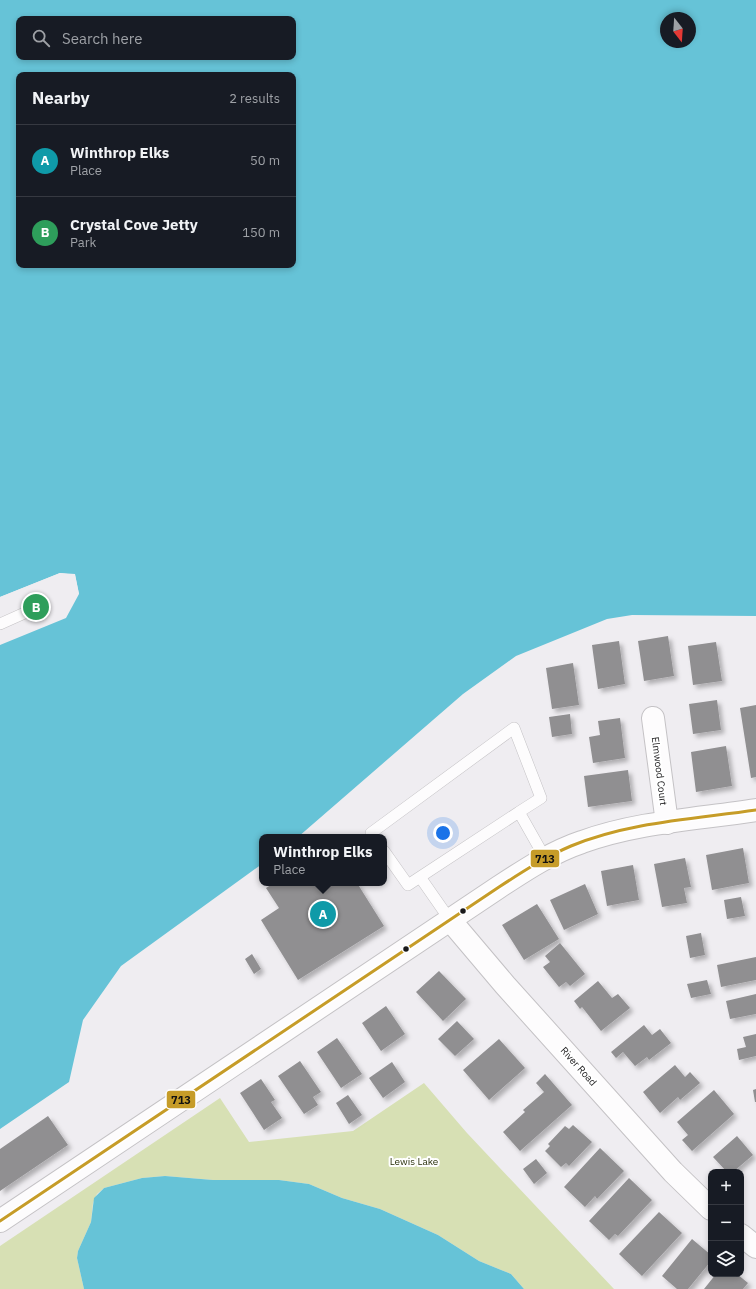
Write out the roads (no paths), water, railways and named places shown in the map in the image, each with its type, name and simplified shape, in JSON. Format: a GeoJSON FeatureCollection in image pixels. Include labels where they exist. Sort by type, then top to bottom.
{"type":"FeatureCollection","features":[{"type":"Feature","properties":{"kind":"main road","name":"Elmwood Court"},"geometry":{"type":"LineString","coordinates":[[653,718],[667,823]]}},
{"type":"Feature","properties":{"kind":"main road"},"geometry":{"type":"LineString","coordinates":[[0,1221],[545,858],[573,845],[606,834],[667,823],[756,810]]}},
{"type":"Feature","properties":{"kind":"main road","name":"River Road"},"geometry":{"type":"LineString","coordinates":[[450,920],[510,991],[673,1172],[708,1206]]}},
{"type":"Feature","properties":{"kind":"main road"},"geometry":{"type":"LineString","coordinates":[[744,1237],[756,1247]]}},
{"type":"Feature","properties":{"kind":"lane"},"geometry":{"type":"LineString","coordinates":[[0,624],[38,607]]}},
{"type":"Feature","properties":{"kind":"lane"},"geometry":{"type":"LineString","coordinates":[[372,834],[371,833],[514,728],[541,798],[408,885],[387,855]]}},
{"type":"Feature","properties":{"kind":"lane"},"geometry":{"type":"LineString","coordinates":[[519,812],[545,858]]}},
{"type":"Feature","properties":{"kind":"lane"},"geometry":{"type":"LineString","coordinates":[[420,877],[450,920]]}},
{"type":"Feature","properties":{"kind":"water"},"geometry":{"type":"Polygon","coordinates":[[[0,0],[756,0],[756,616],[632,615],[607,619],[516,656],[463,694],[301,834],[259,834],[259,866],[121,966],[83,1020],[69,1082],[0,1129],[0,645],[66,618],[79,594],[75,575],[60,573],[0,597],[0,0]]]}},
{"type":"Feature","properties":{"kind":"water"},"geometry":{"type":"Polygon","coordinates":[[[165,1176],[213,1180],[279,1180],[309,1184],[342,1198],[380,1209],[438,1235],[479,1261],[511,1274],[524,1289],[84,1289],[77,1258],[78,1251],[91,1222],[94,1198],[104,1188],[142,1178],[165,1176]]]}},
{"type":"Feature","properties":{"kind":"place","name":"Crystal Cove Jetty"},"geometry":{"type":"Point","coordinates":[36,607]}},
{"type":"Feature","properties":{"kind":"place","name":"Winthrop Elks"},"geometry":{"type":"Point","coordinates":[323,914]}},
{"type":"Feature","properties":{"kind":"park label","name":"Lewis Lake"},"geometry":{"type":"Point","coordinates":[414,1161]}}]}
